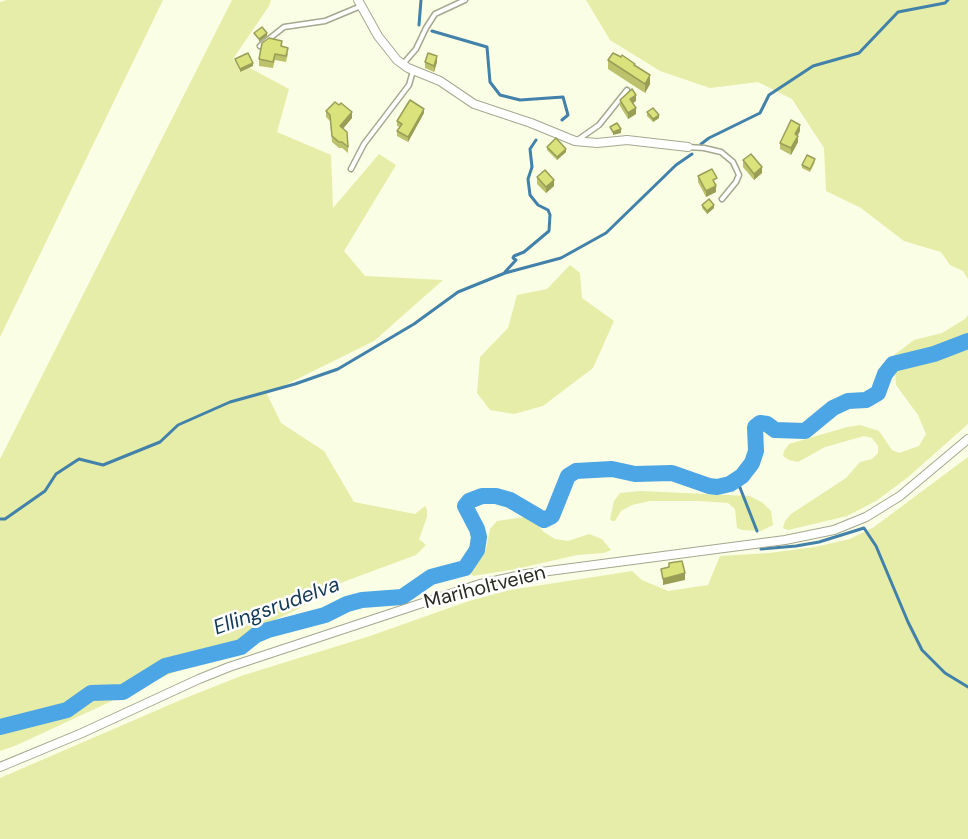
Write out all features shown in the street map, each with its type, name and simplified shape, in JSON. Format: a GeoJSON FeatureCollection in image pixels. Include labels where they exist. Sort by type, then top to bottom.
{"type":"FeatureCollection","features":[{"type":"Feature","properties":{"kind":"street"},"geometry":{"type":"LineString","coordinates":[[360,3],[382,41],[403,64],[440,81],[474,104],[575,141],[597,143],[627,140],[687,147]]}},
{"type":"Feature","properties":{"kind":"street","name":"Mariholtveien"},"geometry":{"type":"LineString","coordinates":[[0,767],[229,667],[480,585],[526,574],[795,538],[834,530],[866,517],[900,495],[942,463],[968,439]]}},
{"type":"Feature","properties":{"kind":"lane"},"geometry":{"type":"LineString","coordinates":[[403,64],[416,49],[435,14],[465,0]]}},
{"type":"Feature","properties":{"kind":"lane"},"geometry":{"type":"LineString","coordinates":[[260,46],[284,27],[292,24],[325,21],[360,3]]}},
{"type":"Feature","properties":{"kind":"lane"},"geometry":{"type":"LineString","coordinates":[[351,169],[364,144],[409,85],[413,70]]}},
{"type":"Feature","properties":{"kind":"lane"},"geometry":{"type":"LineString","coordinates":[[575,141],[599,125],[627,90]]}},
{"type":"Feature","properties":{"kind":"lane"},"geometry":{"type":"LineString","coordinates":[[687,147],[721,152],[733,162],[739,175],[736,183],[722,199]]}},
{"type":"Feature","properties":{"kind":"green space"},"geometry":{"type":"Polygon","coordinates":[[[7,0],[163,0],[0,337],[0,2],[7,0]]]}},
{"type":"Feature","properties":{"kind":"green space"},"geometry":{"type":"Polygon","coordinates":[[[232,0],[271,0],[233,59],[289,89],[277,132],[331,155],[333,208],[379,154],[396,165],[344,251],[365,276],[443,280],[374,341],[267,394],[281,423],[324,451],[354,502],[415,514],[425,506],[427,517],[419,539],[426,545],[416,555],[343,582],[298,609],[266,624],[222,654],[172,673],[0,751],[0,459],[232,0]]]}},
{"type":"Feature","properties":{"kind":"green space"},"geometry":{"type":"Polygon","coordinates":[[[586,0],[968,0],[968,279],[963,271],[950,265],[941,252],[904,241],[861,208],[826,191],[824,148],[792,99],[758,82],[710,88],[660,71],[610,40],[586,0]]]}},
{"type":"Feature","properties":{"kind":"green space"},"geometry":{"type":"Polygon","coordinates":[[[570,265],[580,273],[582,298],[614,321],[593,368],[543,406],[514,414],[490,410],[477,393],[480,357],[508,328],[517,295],[547,289],[570,265]]]}},
{"type":"Feature","properties":{"kind":"green space"},"geometry":{"type":"Polygon","coordinates":[[[968,315],[968,424],[907,478],[876,501],[847,516],[788,530],[783,528],[791,514],[846,478],[860,462],[872,459],[878,453],[878,446],[872,438],[864,436],[825,447],[798,462],[783,456],[789,444],[860,425],[879,431],[892,450],[899,453],[919,446],[926,434],[918,415],[896,385],[894,355],[914,340],[942,333],[968,315]]]}},
{"type":"Feature","properties":{"kind":"green space"},"geometry":{"type":"Polygon","coordinates":[[[968,457],[968,839],[0,839],[0,778],[241,676],[370,636],[469,601],[510,590],[632,571],[642,580],[668,591],[708,585],[720,556],[815,547],[850,539],[874,527],[968,457]]]}},
{"type":"Feature","properties":{"kind":"green space"},"geometry":{"type":"Polygon","coordinates":[[[641,491],[750,496],[763,503],[771,511],[773,525],[761,531],[742,530],[737,528],[735,509],[728,503],[699,501],[650,501],[632,505],[621,511],[615,521],[610,519],[614,501],[620,493],[641,491]]]}},
{"type":"Feature","properties":{"kind":"green space"},"geometry":{"type":"Polygon","coordinates":[[[525,517],[534,521],[544,532],[555,539],[568,541],[589,534],[602,539],[611,550],[473,576],[471,574],[486,549],[490,529],[497,521],[525,517]]]}},
{"type":"Feature","properties":{"kind":"building"},"geometry":{"type":"Polygon","coordinates":[[[262,27],[267,33],[259,39],[254,33],[262,27]]]}},
{"type":"Feature","properties":{"kind":"building"},"geometry":{"type":"Polygon","coordinates":[[[269,38],[282,41],[281,46],[288,48],[286,56],[275,54],[273,62],[259,59],[262,43],[269,38]]]}},
{"type":"Feature","properties":{"kind":"building"},"geometry":{"type":"Polygon","coordinates":[[[248,53],[253,63],[240,69],[235,59],[248,53]]]}},
{"type":"Feature","properties":{"kind":"building"},"geometry":{"type":"Polygon","coordinates":[[[428,53],[437,56],[434,66],[425,62],[428,53]]]}},
{"type":"Feature","properties":{"kind":"building"},"geometry":{"type":"Polygon","coordinates":[[[613,53],[621,57],[622,55],[650,75],[645,84],[608,60],[613,53]]]}},
{"type":"Feature","properties":{"kind":"building"},"geometry":{"type":"Polygon","coordinates":[[[632,89],[636,95],[630,99],[636,108],[628,113],[620,100],[632,89]]]}},
{"type":"Feature","properties":{"kind":"building"},"geometry":{"type":"Polygon","coordinates":[[[410,100],[424,109],[408,137],[397,131],[402,124],[397,121],[410,100]]]}},
{"type":"Feature","properties":{"kind":"building"},"geometry":{"type":"Polygon","coordinates":[[[335,102],[339,105],[341,103],[352,112],[340,126],[347,132],[348,147],[332,136],[330,115],[326,111],[335,102]]]}},
{"type":"Feature","properties":{"kind":"building"},"geometry":{"type":"Polygon","coordinates":[[[653,108],[659,115],[653,119],[647,112],[653,108]]]}},
{"type":"Feature","properties":{"kind":"building"},"geometry":{"type":"Polygon","coordinates":[[[791,120],[800,125],[795,134],[798,136],[791,148],[780,143],[791,120]]]}},
{"type":"Feature","properties":{"kind":"building"},"geometry":{"type":"Polygon","coordinates":[[[617,123],[621,129],[613,132],[610,127],[617,123]]]}},
{"type":"Feature","properties":{"kind":"building"},"geometry":{"type":"Polygon","coordinates":[[[556,138],[566,149],[557,157],[547,147],[556,138]]]}},
{"type":"Feature","properties":{"kind":"building"},"geometry":{"type":"Polygon","coordinates":[[[751,154],[762,167],[754,174],[743,160],[751,154]]]}},
{"type":"Feature","properties":{"kind":"building"},"geometry":{"type":"Polygon","coordinates":[[[807,155],[815,159],[810,169],[802,165],[807,155]]]}},
{"type":"Feature","properties":{"kind":"building"},"geometry":{"type":"Polygon","coordinates":[[[712,169],[717,178],[713,180],[716,186],[706,191],[698,176],[712,169]]]}},
{"type":"Feature","properties":{"kind":"building"},"geometry":{"type":"Polygon","coordinates":[[[545,170],[554,180],[546,187],[537,177],[545,170]]]}},
{"type":"Feature","properties":{"kind":"building"},"geometry":{"type":"Polygon","coordinates":[[[709,199],[714,205],[707,211],[702,205],[709,199]]]}},
{"type":"Feature","properties":{"kind":"building"},"geometry":{"type":"Polygon","coordinates":[[[682,561],[685,573],[663,579],[661,569],[669,567],[669,563],[682,561]]]}},
{"type":"Feature","properties":{"kind":"waterway"},"geometry":{"type":"LineString","coordinates":[[419,25],[421,0]]}},
{"type":"Feature","properties":{"kind":"waterway"},"geometry":{"type":"LineString","coordinates":[[701,144],[760,113],[769,95],[813,66],[859,53],[898,12],[945,3],[948,0]]}},
{"type":"Feature","properties":{"kind":"waterway"},"geometry":{"type":"LineString","coordinates":[[432,31],[487,47],[490,82],[500,95],[520,100],[563,97],[568,115],[562,120]]}},
{"type":"Feature","properties":{"kind":"waterway"},"geometry":{"type":"LineString","coordinates":[[505,272],[516,260],[514,256],[524,252],[549,231],[548,210],[538,205],[530,195],[528,179],[532,167],[530,149],[536,140]]}},
{"type":"Feature","properties":{"kind":"waterway"},"geometry":{"type":"LineString","coordinates":[[0,519],[5,519],[45,491],[56,474],[79,459],[103,465],[160,442],[178,425],[230,402],[338,369],[414,324],[458,292],[505,273],[561,258],[606,233],[676,165],[692,154]]}},
{"type":"Feature","properties":{"kind":"waterway","name":"Ellingsrudelva"},"geometry":{"type":"LineString","coordinates":[[0,727],[67,710],[91,693],[123,692],[165,666],[241,647],[256,635],[268,630],[325,615],[347,604],[362,600],[402,597],[431,577],[465,568],[477,550],[479,537],[465,506],[469,501],[482,496],[496,496],[510,500],[544,520],[552,516],[568,476],[576,471],[612,469],[635,474],[672,473],[709,486],[730,484],[742,476],[752,463],[756,451],[755,427],[760,423],[767,424],[775,430],[805,431],[833,408],[848,401],[866,400],[878,393],[885,374],[893,364],[934,354],[968,341]]}},
{"type":"Feature","properties":{"kind":"waterway"},"geometry":{"type":"LineString","coordinates":[[737,480],[757,531]]}},
{"type":"Feature","properties":{"kind":"waterway"},"geometry":{"type":"LineString","coordinates":[[761,549],[819,542],[864,528],[876,546],[922,650],[945,673],[968,687]]}}]}
